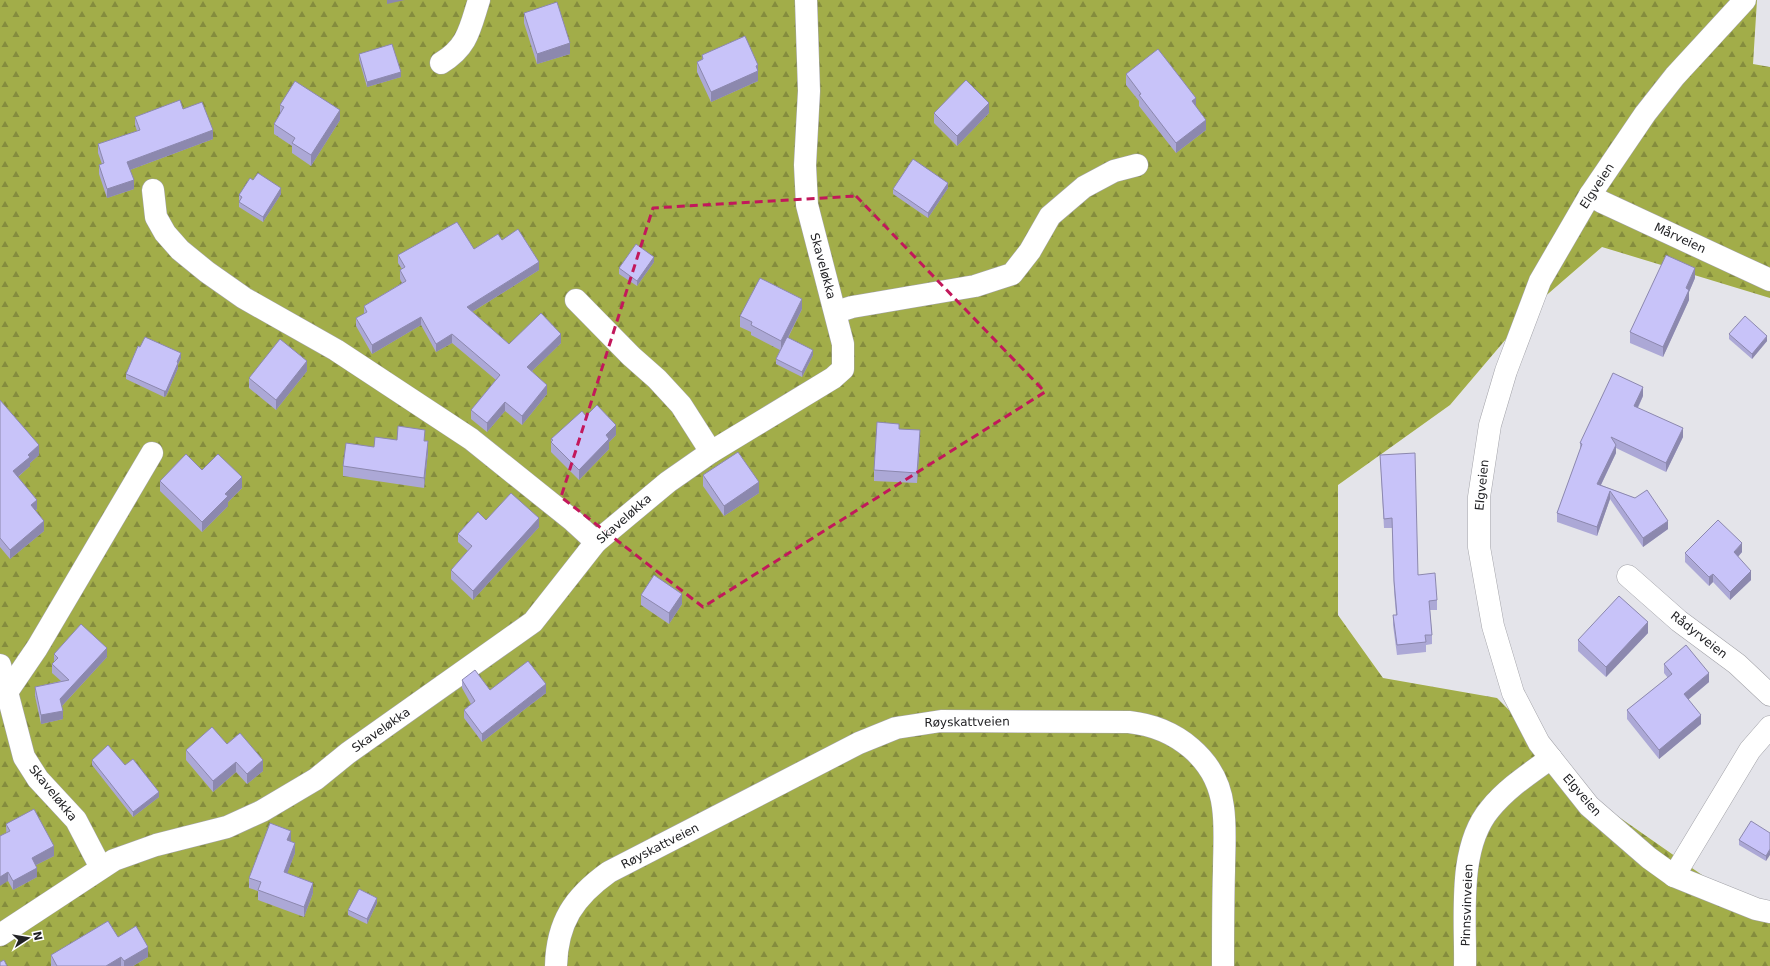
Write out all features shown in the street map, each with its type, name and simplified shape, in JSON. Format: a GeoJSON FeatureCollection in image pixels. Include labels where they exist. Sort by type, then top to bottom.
{"type":"FeatureCollection","features":[{"type":"Feature","properties":{"kind":"street"},"geometry":{"type":"LineString","coordinates":[[441,63],[453,56],[465,42],[479,0]]}},
{"type":"Feature","properties":{"kind":"street","name":"Skaveløkka"},"geometry":{"type":"LineString","coordinates":[[0,935],[114,860],[156,845],[227,827],[262,812],[316,779],[348,753],[534,622],[596,542],[668,482],[711,452],[833,378],[843,369],[843,344],[836,312],[807,205],[805,165],[809,91],[806,0]]}},
{"type":"Feature","properties":{"kind":"street","name":"Elgveien"},"geometry":{"type":"LineString","coordinates":[[1745,0],[1675,76],[1649,109],[1590,195],[1540,281],[1506,371],[1490,425],[1479,497],[1479,547],[1493,626],[1513,693],[1539,743],[1589,806],[1649,858],[1674,876],[1741,904],[1770,912]]}},
{"type":"Feature","properties":{"kind":"street"},"geometry":{"type":"LineString","coordinates":[[836,312],[852,307],[975,286],[1012,274],[1030,252],[1050,216],[1084,186],[1114,172],[1137,165]]}},
{"type":"Feature","properties":{"kind":"street"},"geometry":{"type":"LineString","coordinates":[[153,190],[156,217],[165,233],[180,250],[207,272],[244,298],[336,350],[471,439],[572,520],[596,542]]}},
{"type":"Feature","properties":{"kind":"street","name":"Mårveien"},"geometry":{"type":"LineString","coordinates":[[1590,195],[1602,202],[1770,280]]}},
{"type":"Feature","properties":{"kind":"street"},"geometry":{"type":"LineString","coordinates":[[576,300],[631,356],[658,379],[681,405],[711,452]]}},
{"type":"Feature","properties":{"kind":"street"},"geometry":{"type":"LineString","coordinates":[[7,692],[37,648],[152,452]]}},
{"type":"Feature","properties":{"kind":"street","name":"Rådyrveien"},"geometry":{"type":"LineString","coordinates":[[1628,576],[1679,621],[1737,664],[1770,695]]}},
{"type":"Feature","properties":{"kind":"street","name":"Skaveløkka"},"geometry":{"type":"LineString","coordinates":[[0,665],[24,757],[38,779],[76,820],[102,868]]}},
{"type":"Feature","properties":{"kind":"street","name":"Røyskattveien"},"geometry":{"type":"LineString","coordinates":[[556,966],[558,940],[563,924],[574,904],[590,886],[609,872],[864,740],[896,728],[941,721],[1134,723],[1160,728],[1188,744],[1199,756],[1213,776],[1223,806],[1223,966]]}},
{"type":"Feature","properties":{"kind":"street"},"geometry":{"type":"LineString","coordinates":[[1674,876],[1750,750],[1770,727]]}},
{"type":"Feature","properties":{"kind":"street","name":"Pinnsvinveien"},"geometry":{"type":"LineString","coordinates":[[1466,966],[1466,869],[1475,833],[1490,809],[1509,788],[1551,758]]}},
{"type":"Feature","properties":{"kind":"highlighted area"},"geometry":{"type":"Polygon","coordinates":[[[856,196],[1045,392],[703,607],[561,497],[653,208],[856,196]]]}},
{"type":"Feature","properties":{"kind":"green space"},"geometry":{"type":"Polygon","coordinates":[[[0,0],[1757,0],[1753,64],[1770,67],[1770,298],[1602,247],[1534,306],[1450,405],[1338,485],[1338,615],[1383,678],[1497,698],[1606,808],[1735,898],[1770,904],[1770,966],[0,966],[0,0]]]}},
{"type":"Feature","properties":{"kind":"building"},"geometry":{"type":"Polygon","coordinates":[[[557,2],[570,43],[537,54],[524,13],[557,2]]]}},
{"type":"Feature","properties":{"kind":"building"},"geometry":{"type":"Polygon","coordinates":[[[745,36],[758,65],[756,66],[758,71],[711,92],[697,62],[703,59],[702,55],[745,36]]]}},
{"type":"Feature","properties":{"kind":"building"},"geometry":{"type":"Polygon","coordinates":[[[392,44],[401,72],[367,82],[359,54],[392,44]]]}},
{"type":"Feature","properties":{"kind":"building"},"geometry":{"type":"Polygon","coordinates":[[[1158,49],[1196,98],[1192,101],[1206,120],[1176,143],[1139,95],[1141,94],[1126,74],[1158,49]]]}},
{"type":"Feature","properties":{"kind":"building"},"geometry":{"type":"Polygon","coordinates":[[[966,80],[989,103],[957,136],[934,113],[966,80]]]}},
{"type":"Feature","properties":{"kind":"building"},"geometry":{"type":"Polygon","coordinates":[[[295,81],[340,110],[311,155],[292,143],[295,138],[274,124],[284,107],[280,105],[295,81]]]}},
{"type":"Feature","properties":{"kind":"building"},"geometry":{"type":"Polygon","coordinates":[[[180,100],[183,109],[202,102],[213,130],[127,162],[134,180],[107,189],[99,165],[104,163],[98,144],[140,130],[135,117],[180,100]]]}},
{"type":"Feature","properties":{"kind":"building"},"geometry":{"type":"Polygon","coordinates":[[[913,159],[948,183],[928,213],[893,189],[913,159]]]}},
{"type":"Feature","properties":{"kind":"building"},"geometry":{"type":"Polygon","coordinates":[[[258,173],[281,188],[263,217],[239,202],[242,197],[239,195],[250,178],[253,180],[258,173]]]}},
{"type":"Feature","properties":{"kind":"building"},"geometry":{"type":"Polygon","coordinates":[[[457,222],[474,249],[498,234],[502,240],[518,229],[539,262],[467,307],[509,344],[541,313],[561,334],[527,367],[547,385],[522,416],[505,402],[487,423],[471,410],[500,375],[452,334],[436,344],[421,317],[372,345],[356,318],[367,312],[364,306],[406,281],[400,270],[405,267],[398,255],[457,222]]]}},
{"type":"Feature","properties":{"kind":"building"},"geometry":{"type":"Polygon","coordinates":[[[636,244],[654,257],[637,281],[619,268],[636,244]]]}},
{"type":"Feature","properties":{"kind":"building"},"geometry":{"type":"Polygon","coordinates":[[[1666,255],[1695,268],[1686,288],[1689,290],[1663,347],[1630,332],[1666,255]]]}},
{"type":"Feature","properties":{"kind":"building"},"geometry":{"type":"Polygon","coordinates":[[[760,278],[802,299],[781,341],[751,325],[752,322],[740,316],[760,278]]]}},
{"type":"Feature","properties":{"kind":"building"},"geometry":{"type":"Polygon","coordinates":[[[1745,316],[1767,336],[1752,354],[1729,334],[1745,316]]]}},
{"type":"Feature","properties":{"kind":"building"},"geometry":{"type":"Polygon","coordinates":[[[145,337],[181,353],[166,391],[126,374],[138,346],[140,347],[145,337]]]}},
{"type":"Feature","properties":{"kind":"building"},"geometry":{"type":"Polygon","coordinates":[[[787,337],[813,350],[802,372],[776,359],[787,337]]]}},
{"type":"Feature","properties":{"kind":"building"},"geometry":{"type":"Polygon","coordinates":[[[280,339],[307,361],[276,400],[249,378],[280,339]]]}},
{"type":"Feature","properties":{"kind":"building"},"geometry":{"type":"Polygon","coordinates":[[[1613,373],[1643,387],[1634,406],[1683,428],[1666,463],[1611,437],[1616,445],[1597,484],[1635,498],[1647,490],[1668,521],[1643,538],[1610,491],[1597,527],[1557,513],[1582,444],[1580,443],[1613,373]]]}},
{"type":"Feature","properties":{"kind":"building"},"geometry":{"type":"Polygon","coordinates":[[[0,400],[39,445],[28,455],[30,457],[13,471],[37,500],[31,505],[44,521],[10,550],[0,538],[0,400]]]}},
{"type":"Feature","properties":{"kind":"building"},"geometry":{"type":"Polygon","coordinates":[[[597,405],[616,425],[606,435],[609,439],[579,470],[551,442],[553,440],[551,439],[582,411],[586,416],[597,405]]]}},
{"type":"Feature","properties":{"kind":"building"},"geometry":{"type":"Polygon","coordinates":[[[877,422],[899,424],[899,429],[920,430],[917,473],[874,470],[877,422]]]}},
{"type":"Feature","properties":{"kind":"building"},"geometry":{"type":"Polygon","coordinates":[[[398,426],[425,430],[424,441],[428,441],[424,478],[343,466],[346,443],[374,447],[375,437],[397,440],[398,426]]]}},
{"type":"Feature","properties":{"kind":"building"},"geometry":{"type":"Polygon","coordinates":[[[738,452],[759,482],[724,506],[703,475],[738,452]]]}},
{"type":"Feature","properties":{"kind":"building"},"geometry":{"type":"Polygon","coordinates":[[[1415,453],[1418,575],[1435,573],[1437,600],[1429,601],[1432,635],[1425,635],[1426,642],[1397,645],[1393,615],[1397,615],[1394,581],[1392,518],[1384,519],[1380,455],[1415,453]]]}},
{"type":"Feature","properties":{"kind":"building"},"geometry":{"type":"Polygon","coordinates":[[[186,454],[202,470],[218,454],[242,477],[225,494],[228,496],[202,522],[160,481],[186,454]]]}},
{"type":"Feature","properties":{"kind":"building"},"geometry":{"type":"Polygon","coordinates":[[[511,493],[539,518],[473,591],[451,570],[472,546],[458,534],[478,512],[486,520],[511,493]]]}},
{"type":"Feature","properties":{"kind":"building"},"geometry":{"type":"Polygon","coordinates":[[[1718,520],[1742,543],[1734,552],[1751,571],[1730,592],[1713,574],[1709,577],[1685,553],[1718,520]]]}},
{"type":"Feature","properties":{"kind":"building"},"geometry":{"type":"Polygon","coordinates":[[[654,575],[682,594],[669,613],[641,595],[654,575]]]}},
{"type":"Feature","properties":{"kind":"building"},"geometry":{"type":"Polygon","coordinates":[[[1619,596],[1648,622],[1606,667],[1578,640],[1619,596]]]}},
{"type":"Feature","properties":{"kind":"building"},"geometry":{"type":"Polygon","coordinates":[[[81,624],[107,648],[60,699],[63,711],[41,715],[35,687],[69,680],[52,664],[58,658],[54,654],[81,624]]]}},
{"type":"Feature","properties":{"kind":"building"},"geometry":{"type":"Polygon","coordinates":[[[1686,645],[1709,673],[1684,694],[1701,715],[1659,750],[1627,710],[1672,674],[1664,664],[1686,645]]]}},
{"type":"Feature","properties":{"kind":"building"},"geometry":{"type":"Polygon","coordinates":[[[528,661],[546,684],[482,734],[464,710],[475,701],[462,680],[475,670],[490,690],[528,661]]]}},
{"type":"Feature","properties":{"kind":"building"},"geometry":{"type":"Polygon","coordinates":[[[212,727],[227,744],[240,733],[263,760],[247,774],[236,762],[213,781],[186,750],[212,727]]]}},
{"type":"Feature","properties":{"kind":"building"},"geometry":{"type":"Polygon","coordinates":[[[108,745],[125,765],[133,759],[159,792],[133,812],[92,760],[108,745]]]}},
{"type":"Feature","properties":{"kind":"building"},"geometry":{"type":"Polygon","coordinates":[[[34,809],[54,846],[32,858],[37,868],[13,881],[8,872],[0,877],[0,836],[10,831],[6,824],[34,809]]]}},
{"type":"Feature","properties":{"kind":"building"},"geometry":{"type":"Polygon","coordinates":[[[1751,821],[1770,833],[1770,849],[1766,856],[1739,840],[1751,821]]]}},
{"type":"Feature","properties":{"kind":"building"},"geometry":{"type":"Polygon","coordinates":[[[270,823],[291,831],[287,840],[295,843],[284,872],[313,883],[304,907],[258,890],[261,882],[249,878],[270,823]]]}},
{"type":"Feature","properties":{"kind":"building"},"geometry":{"type":"Polygon","coordinates":[[[359,889],[377,898],[367,919],[348,910],[359,889]]]}},
{"type":"Feature","properties":{"kind":"building"},"geometry":{"type":"Polygon","coordinates":[[[108,921],[118,937],[136,926],[148,947],[124,961],[121,957],[106,966],[57,966],[51,955],[108,921]]]}},
{"type":"Feature","properties":{"kind":"building"},"geometry":{"type":"Polygon","coordinates":[[[4,960],[7,966],[0,966],[0,962],[4,960]]]}}]}
